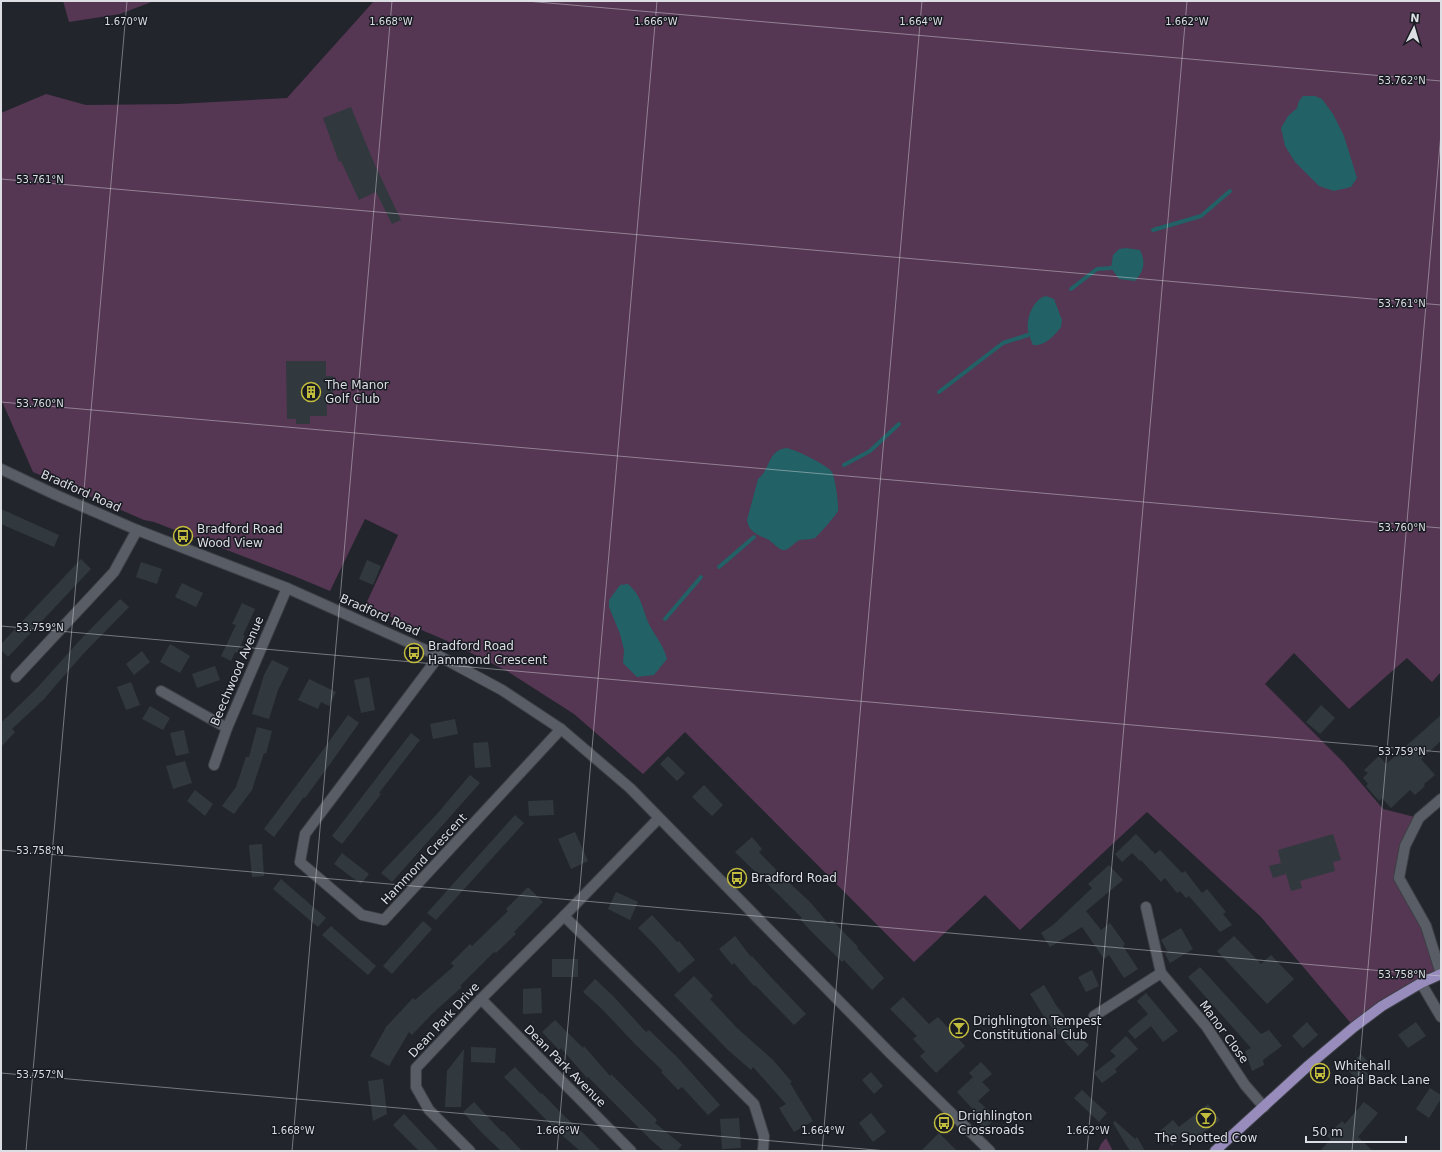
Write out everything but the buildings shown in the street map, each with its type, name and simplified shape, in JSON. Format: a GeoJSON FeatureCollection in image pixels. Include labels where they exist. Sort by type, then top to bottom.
{"type":"FeatureCollection","features":[{"type":"Feature","properties":{"kind":"main road"},"geometry":{"type":"LineString","coordinates":[[1215,1151],[1309,1065],[1354,1027],[1382,1006],[1421,983],[1441,974]]}},
{"type":"Feature","properties":{"kind":"street","name":"Bradford Road"},"geometry":{"type":"LineString","coordinates":[[1,469],[56,495],[137,530],[287,588],[439,656],[502,690],[561,730],[630,788],[890,1053],[990,1151]]}},
{"type":"Feature","properties":{"kind":"street"},"geometry":{"type":"LineString","coordinates":[[16,677],[114,572],[137,530]]}},
{"type":"Feature","properties":{"kind":"street","name":"Beechwood Avenue"},"geometry":{"type":"LineString","coordinates":[[214,765],[227,728],[287,588]]}},
{"type":"Feature","properties":{"kind":"street","name":"Hammond Crescent"},"geometry":{"type":"LineString","coordinates":[[439,656],[305,834],[300,862],[362,915],[384,920],[561,730]]}},
{"type":"Feature","properties":{"kind":"street"},"geometry":{"type":"LineString","coordinates":[[161,691],[227,728]]}},
{"type":"Feature","properties":{"kind":"street"},"geometry":{"type":"LineString","coordinates":[[1441,798],[1419,818],[1405,846],[1399,878],[1426,926],[1441,974]]}},
{"type":"Feature","properties":{"kind":"street","name":"Dean Park Drive"},"geometry":{"type":"LineString","coordinates":[[470,1151],[429,1110],[416,1087],[416,1068],[481,999],[660,818]]}},
{"type":"Feature","properties":{"kind":"street","name":"Manor Close"},"geometry":{"type":"LineString","coordinates":[[1146,907],[1161,973],[1206,1026],[1245,1085],[1264,1107]]}},
{"type":"Feature","properties":{"kind":"street"},"geometry":{"type":"LineString","coordinates":[[564,916],[754,1104],[764,1136],[763,1151]]}},
{"type":"Feature","properties":{"kind":"street"},"geometry":{"type":"LineString","coordinates":[[1094,1016],[1161,973]]}},
{"type":"Feature","properties":{"kind":"street"},"geometry":{"type":"LineString","coordinates":[[1421,983],[1441,1017]]}},
{"type":"Feature","properties":{"kind":"street","name":"Dean Park Avenue"},"geometry":{"type":"LineString","coordinates":[[481,999],[631,1151]]}},
{"type":"Feature","properties":{"kind":"shaded area"},"geometry":{"type":"Polygon","coordinates":[[[63,1],[154,1],[120,14],[69,22],[63,1]]]}},
{"type":"Feature","properties":{"kind":"shaded area"},"geometry":{"type":"Polygon","coordinates":[[[374,1],[1441,1],[1441,672],[1432,682],[1407,658],[1349,709],[1294,653],[1265,684],[1344,763],[1383,809],[1419,818],[1399,878],[1426,926],[1441,974],[1354,1027],[1261,917],[1147,812],[1020,930],[985,895],[914,962],[685,732],[643,774],[574,714],[507,671],[445,640],[365,606],[398,535],[365,519],[330,591],[154,522],[144,520],[33,472],[1,399],[1,113],[46,94],[86,105],[177,104],[287,98],[374,1]]]}},
{"type":"Feature","properties":{"kind":"shaded area"},"geometry":{"type":"Polygon","coordinates":[[[1106,1138],[1113,1151],[1098,1151],[1101,1144],[1106,1138]]]}},
{"type":"Feature","properties":{"kind":"water"},"geometry":{"type":"Polygon","coordinates":[[[1303,96],[1315,96],[1322,99],[1333,114],[1344,136],[1357,178],[1351,187],[1334,191],[1319,186],[1295,162],[1285,146],[1281,128],[1288,116],[1297,108],[1299,101],[1303,96]]]}},
{"type":"Feature","properties":{"kind":"water"},"geometry":{"type":"Polygon","coordinates":[[[1126,248],[1140,250],[1142,254],[1142,270],[1135,281],[1119,279],[1111,268],[1113,255],[1119,249],[1126,248]]]}},
{"type":"Feature","properties":{"kind":"water"},"geometry":{"type":"Polygon","coordinates":[[[1046,296],[1054,299],[1062,320],[1061,327],[1045,342],[1033,345],[1028,330],[1029,315],[1037,301],[1046,296]]]}},
{"type":"Feature","properties":{"kind":"water"},"geometry":{"type":"Polygon","coordinates":[[[786,448],[796,451],[824,465],[832,472],[838,511],[815,538],[800,540],[788,549],[784,550],[780,549],[769,540],[751,530],[747,520],[758,479],[762,475],[772,456],[780,450],[786,448]]]}},
{"type":"Feature","properties":{"kind":"water"},"geometry":{"type":"Polygon","coordinates":[[[628,584],[637,594],[647,620],[662,645],[667,659],[654,675],[637,677],[623,663],[624,650],[620,634],[609,607],[609,600],[620,585],[628,584]]]}},
{"type":"Feature","properties":{"kind":"waterway"},"geometry":{"type":"LineString","coordinates":[[1153,230],[1201,216],[1230,191]]}},
{"type":"Feature","properties":{"kind":"waterway"},"geometry":{"type":"LineString","coordinates":[[1071,289],[1097,269],[1111,268]]}},
{"type":"Feature","properties":{"kind":"waterway"},"geometry":{"type":"LineString","coordinates":[[939,392],[1003,343],[1028,335]]}},
{"type":"Feature","properties":{"kind":"waterway"},"geometry":{"type":"LineString","coordinates":[[844,465],[870,451],[899,424]]}},
{"type":"Feature","properties":{"kind":"waterway"},"geometry":{"type":"LineString","coordinates":[[719,567],[754,537]]}},
{"type":"Feature","properties":{"kind":"waterway"},"geometry":{"type":"LineString","coordinates":[[665,619],[701,577]]}},
{"type":"Feature","properties":{"kind":"place","name":"The Manor Golf Club"},"geometry":{"type":"Point","coordinates":[311,392]}},
{"type":"Feature","properties":{"kind":"place","name":"Bradford Road Wood View"},"geometry":{"type":"Point","coordinates":[183,536]}},
{"type":"Feature","properties":{"kind":"place","name":"Bradford Road Hammond Crescent"},"geometry":{"type":"Point","coordinates":[414,653]}},
{"type":"Feature","properties":{"kind":"place","name":"Bradford Road"},"geometry":{"type":"Point","coordinates":[737,878]}},
{"type":"Feature","properties":{"kind":"place","name":"Drighlington Tempest Constitutional Club"},"geometry":{"type":"Point","coordinates":[959,1028]}},
{"type":"Feature","properties":{"kind":"place","name":"Whitehall Road Back Lane"},"geometry":{"type":"Point","coordinates":[1320,1073]}},
{"type":"Feature","properties":{"kind":"place","name":"The Spotted Cow"},"geometry":{"type":"Point","coordinates":[1206,1118]}},
{"type":"Feature","properties":{"kind":"place","name":"Drighlington Crossroads"},"geometry":{"type":"Point","coordinates":[944,1123]}}]}
